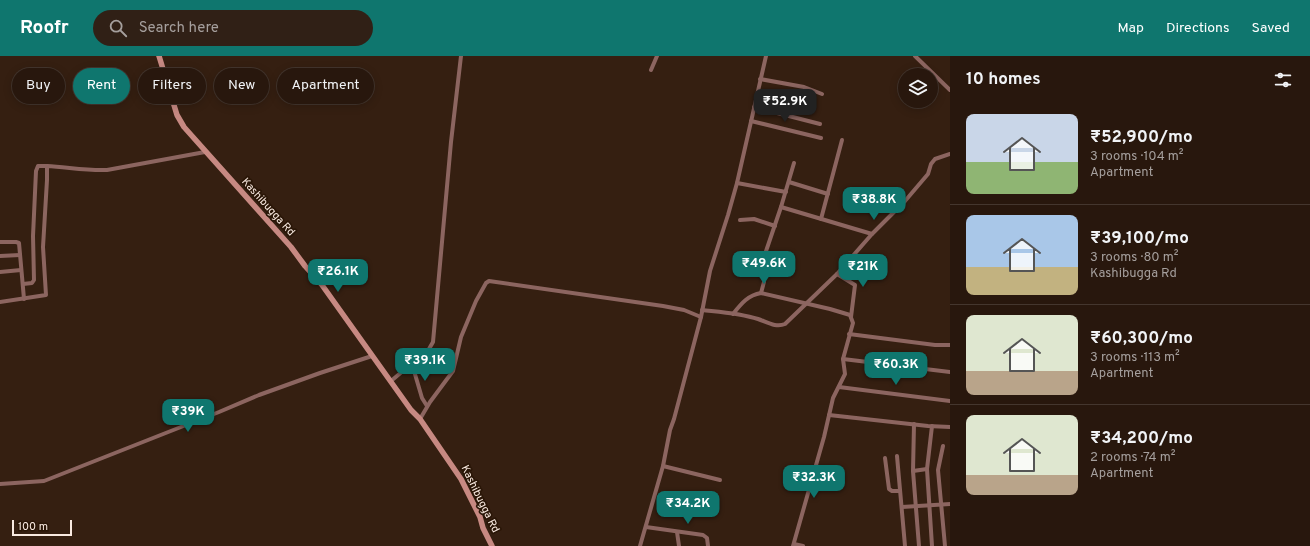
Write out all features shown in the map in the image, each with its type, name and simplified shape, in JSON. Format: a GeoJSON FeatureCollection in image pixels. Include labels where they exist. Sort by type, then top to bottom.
{"type":"FeatureCollection","features":[{"type":"Feature","properties":{"kind":"main road","name":"Kashibugga Rd"},"geometry":{"type":"LineString","coordinates":[[159,56],[177,115],[184,127],[291,247],[322,286],[391,380],[411,410],[420,419],[461,479],[480,517],[483,528],[492,546]]}},
{"type":"Feature","properties":{"kind":"street"},"geometry":{"type":"LineString","coordinates":[[391,380],[429,349],[433,342],[451,142],[461,56]]}},
{"type":"Feature","properties":{"kind":"street"},"geometry":{"type":"LineString","coordinates":[[651,70],[657,56]]}},
{"type":"Feature","properties":{"kind":"street"},"geometry":{"type":"LineString","coordinates":[[640,546],[663,466],[670,430],[701,317],[710,271],[728,215],[766,56]]}},
{"type":"Feature","properties":{"kind":"street"},"geometry":{"type":"LineString","coordinates":[[915,56],[950,90]]}},
{"type":"Feature","properties":{"kind":"street"},"geometry":{"type":"LineString","coordinates":[[760,79],[804,88],[822,94]]}},
{"type":"Feature","properties":{"kind":"street"},"geometry":{"type":"LineString","coordinates":[[754,107],[820,124]]}},
{"type":"Feature","properties":{"kind":"street"},"geometry":{"type":"LineString","coordinates":[[751,121],[821,138]]}},
{"type":"Feature","properties":{"kind":"street"},"geometry":{"type":"LineString","coordinates":[[821,219],[842,140]]}},
{"type":"Feature","properties":{"kind":"street"},"geometry":{"type":"LineString","coordinates":[[23,284],[32,283],[34,280],[32,236],[36,171],[38,166],[107,170],[205,152]]}},
{"type":"Feature","properties":{"kind":"street"},"geometry":{"type":"LineString","coordinates":[[702,310],[742,315],[773,325],[781,326],[785,324],[837,274],[872,234],[905,201],[928,174],[931,164],[935,159],[950,154]]}},
{"type":"Feature","properties":{"kind":"street"},"geometry":{"type":"LineString","coordinates":[[761,293],[764,282],[763,260],[786,192],[794,162]]}},
{"type":"Feature","properties":{"kind":"street"},"geometry":{"type":"LineString","coordinates":[[0,302],[46,295],[42,247],[47,166]]}},
{"type":"Feature","properties":{"kind":"street"},"geometry":{"type":"LineString","coordinates":[[789,182],[828,194]]}},
{"type":"Feature","properties":{"kind":"street"},"geometry":{"type":"LineString","coordinates":[[736,183],[786,192]]}},
{"type":"Feature","properties":{"kind":"street"},"geometry":{"type":"LineString","coordinates":[[781,207],[872,234]]}},
{"type":"Feature","properties":{"kind":"street"},"geometry":{"type":"LineString","coordinates":[[740,220],[754,218],[775,226]]}},
{"type":"Feature","properties":{"kind":"street"},"geometry":{"type":"LineString","coordinates":[[0,242],[18,242],[24,299]]}},
{"type":"Feature","properties":{"kind":"street"},"geometry":{"type":"LineString","coordinates":[[0,256],[20,255]]}},
{"type":"Feature","properties":{"kind":"street"},"geometry":{"type":"LineString","coordinates":[[0,272],[21,270]]}},
{"type":"Feature","properties":{"kind":"street"},"geometry":{"type":"LineString","coordinates":[[837,274],[855,285],[851,319]]}},
{"type":"Feature","properties":{"kind":"street"},"geometry":{"type":"LineString","coordinates":[[420,419],[427,406],[453,371],[463,331],[476,301],[486,283],[489,281],[663,306],[684,310],[701,317]]}},
{"type":"Feature","properties":{"kind":"street"},"geometry":{"type":"LineString","coordinates":[[733,314],[747,298],[754,294],[761,293],[850,315],[853,323],[843,359],[845,374],[833,398],[793,545],[803,546]]}},
{"type":"Feature","properties":{"kind":"street"},"geometry":{"type":"LineString","coordinates":[[849,334],[935,345],[950,345]]}},
{"type":"Feature","properties":{"kind":"street"},"geometry":{"type":"LineString","coordinates":[[0,484],[44,481],[259,395],[372,356]]}},
{"type":"Feature","properties":{"kind":"street"},"geometry":{"type":"LineString","coordinates":[[843,359],[950,372]]}},
{"type":"Feature","properties":{"kind":"street"},"geometry":{"type":"LineString","coordinates":[[412,364],[422,398],[427,406]]}},
{"type":"Feature","properties":{"kind":"street"},"geometry":{"type":"LineString","coordinates":[[839,387],[950,401]]}},
{"type":"Feature","properties":{"kind":"street"},"geometry":{"type":"LineString","coordinates":[[829,415],[950,427]]}},
{"type":"Feature","properties":{"kind":"street"},"geometry":{"type":"LineString","coordinates":[[914,424],[913,471],[919,546]]}},
{"type":"Feature","properties":{"kind":"street"},"geometry":{"type":"LineString","coordinates":[[932,426],[927,469],[932,546]]}},
{"type":"Feature","properties":{"kind":"street"},"geometry":{"type":"LineString","coordinates":[[943,446],[938,470],[945,546]]}},
{"type":"Feature","properties":{"kind":"street"},"geometry":{"type":"LineString","coordinates":[[897,456],[905,546]]}},
{"type":"Feature","properties":{"kind":"street"},"geometry":{"type":"LineString","coordinates":[[886,458],[889,489],[892,491],[900,491]]}},
{"type":"Feature","properties":{"kind":"street"},"geometry":{"type":"LineString","coordinates":[[663,466],[720,480]]}},
{"type":"Feature","properties":{"kind":"street"},"geometry":{"type":"LineString","coordinates":[[913,471],[927,469]]}},
{"type":"Feature","properties":{"kind":"street"},"geometry":{"type":"LineString","coordinates":[[902,508],[950,504]]}},
{"type":"Feature","properties":{"kind":"street"},"geometry":{"type":"LineString","coordinates":[[646,527],[706,536],[708,538],[708,546]]}},
{"type":"Feature","properties":{"kind":"street"},"geometry":{"type":"LineString","coordinates":[[677,532],[679,546]]}}]}
